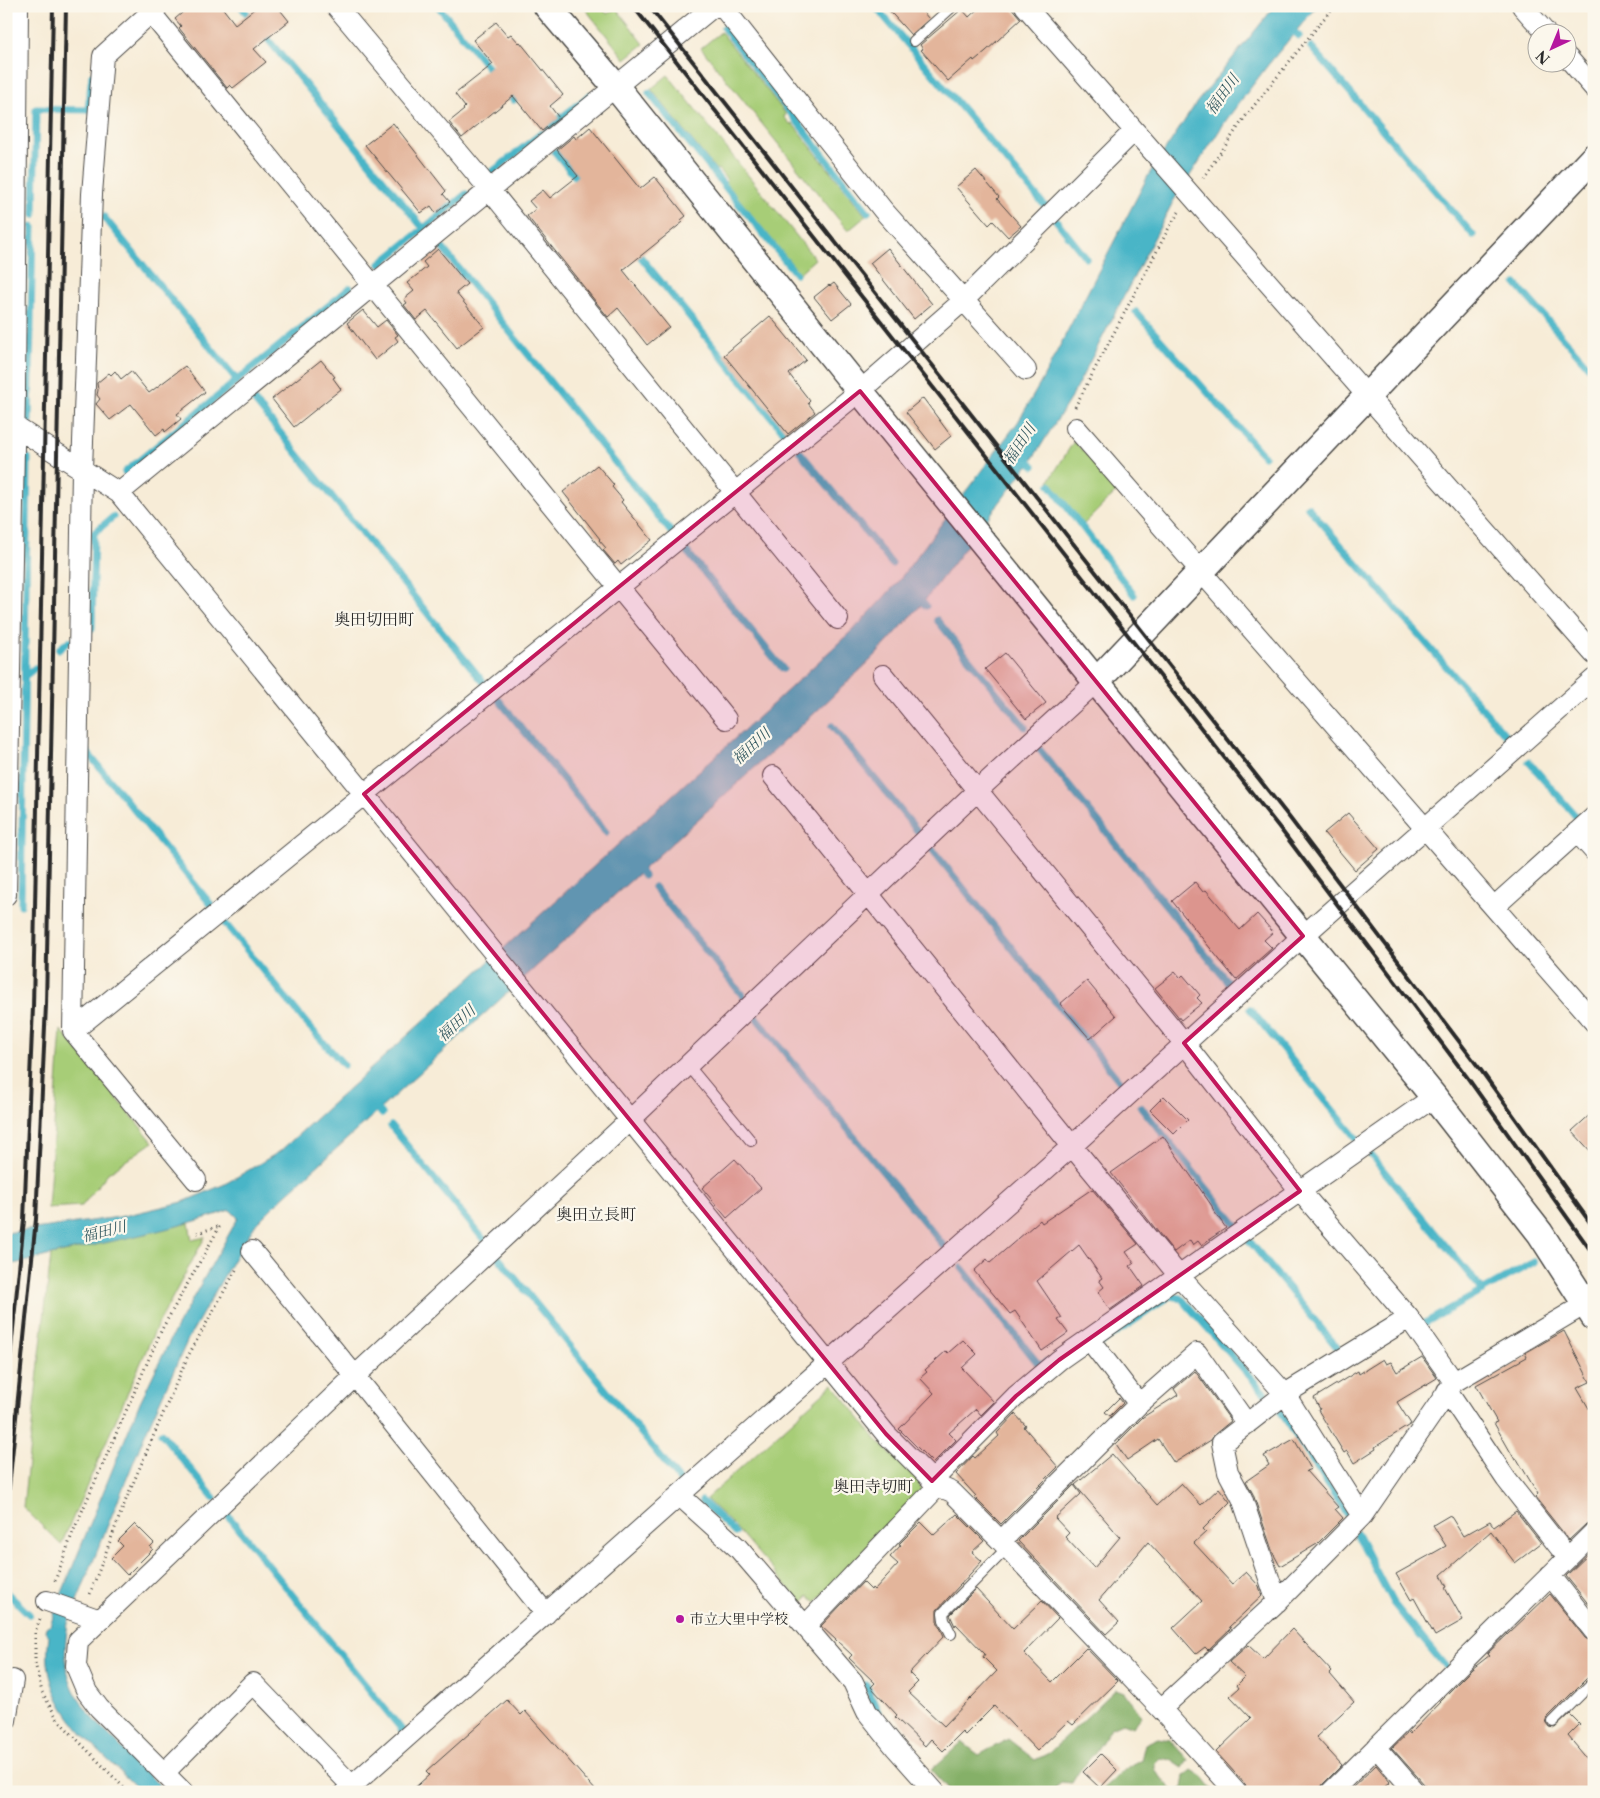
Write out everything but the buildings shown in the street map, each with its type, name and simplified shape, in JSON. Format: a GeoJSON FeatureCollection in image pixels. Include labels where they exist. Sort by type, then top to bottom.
{"type":"FeatureCollection","features":[{"type":"Feature","properties":{"kind":"street"},"geometry":{"type":"LineString","coordinates":[[336,6],[490,190],[838,619]]}},
{"type":"Feature","properties":{"kind":"street"},"geometry":{"type":"LineString","coordinates":[[547,6],[616,87],[860,391],[1434,1097],[1540,1233],[1591,1307],[1451,1386],[1362,1516],[1277,1602],[1161,1709]]}},
{"type":"Feature","properties":{"kind":"street"},"geometry":{"type":"LineString","coordinates":[[119,493],[714,6]]}},
{"type":"Feature","properties":{"kind":"street"},"geometry":{"type":"LineString","coordinates":[[722,6],[883,210],[963,302],[1026,370]]}},
{"type":"Feature","properties":{"kind":"street"},"geometry":{"type":"LineString","coordinates":[[1025,6],[1594,654]]}},
{"type":"Feature","properties":{"kind":"street"},"geometry":{"type":"LineString","coordinates":[[1522,6],[1536,22]]}},
{"type":"Feature","properties":{"kind":"street"},"geometry":{"type":"LineString","coordinates":[[6,895],[9,570],[14,426],[10,385],[11,186],[16,9]]}},
{"type":"Feature","properties":{"kind":"street"},"geometry":{"type":"LineString","coordinates":[[196,1180],[73,1031],[82,470],[92,194],[103,56],[155,10],[372,285],[726,719]]}},
{"type":"Feature","properties":{"kind":"street"},"geometry":{"type":"LineString","coordinates":[[1578,70],[1594,88]]}},
{"type":"Feature","properties":{"kind":"street"},"geometry":{"type":"LineString","coordinates":[[73,1031],[860,391],[963,302],[1134,131]]}},
{"type":"Feature","properties":{"kind":"street"},"geometry":{"type":"LineString","coordinates":[[183,1792],[98,1708],[87,1692],[76,1666],[78,1641],[87,1615],[355,1376],[630,1120],[977,791],[1096,682],[1594,157]]}},
{"type":"Feature","properties":{"kind":"street"},"geometry":{"type":"LineString","coordinates":[[14,426],[119,493],[886,1434],[935,1483],[952,1492],[1004,1544],[1161,1709],[1235,1792]]}},
{"type":"Feature","properties":{"kind":"street"},"geometry":{"type":"LineString","coordinates":[[1076,428],[1202,570],[1594,1022]]}},
{"type":"Feature","properties":{"kind":"street"},"geometry":{"type":"LineString","coordinates":[[883,675],[1184,1043],[1300,1191],[1409,1318],[1506,1479],[1568,1558]]}},
{"type":"Feature","properties":{"kind":"street"},"geometry":{"type":"LineString","coordinates":[[164,1772],[253,1683],[349,1789],[1072,1146],[1303,936],[1594,679]]}},
{"type":"Feature","properties":{"kind":"street"},"geometry":{"type":"LineString","coordinates":[[773,776],[1180,1277],[1285,1394],[1362,1516]]}},
{"type":"Feature","properties":{"kind":"street"},"geometry":{"type":"LineString","coordinates":[[1494,907],[1589,823]]}},
{"type":"Feature","properties":{"kind":"street"},"geometry":{"type":"LineString","coordinates":[[1589,823],[1594,851]]}},
{"type":"Feature","properties":{"kind":"street"},"geometry":{"type":"LineString","coordinates":[[805,1626],[1016,1396],[1089,1338],[1180,1277],[1434,1097]]}},
{"type":"Feature","properties":{"kind":"street"},"geometry":{"type":"LineString","coordinates":[[252,1251],[546,1614]]}},
{"type":"Feature","properties":{"kind":"street"},"geometry":{"type":"LineString","coordinates":[[1277,1602],[1242,1498],[1228,1472],[1222,1443],[1285,1394],[1409,1318]]}},
{"type":"Feature","properties":{"kind":"street"},"geometry":{"type":"LineString","coordinates":[[1089,1338],[1139,1404]]}},
{"type":"Feature","properties":{"kind":"street"},"geometry":{"type":"LineString","coordinates":[[1004,1544],[1139,1404],[1197,1353],[1247,1424]]}},
{"type":"Feature","properties":{"kind":"street"},"geometry":{"type":"LineString","coordinates":[[679,1495],[738,1548],[853,1682],[867,1712],[935,1792]]}},
{"type":"Feature","properties":{"kind":"street"},"geometry":{"type":"LineString","coordinates":[[1331,1792],[1594,1532]]}},
{"type":"Feature","properties":{"kind":"street"},"geometry":{"type":"LineString","coordinates":[[1550,1575],[1594,1631]]}},
{"type":"Feature","properties":{"kind":"street"},"geometry":{"type":"LineString","coordinates":[[50,1602],[87,1615]]}},
{"type":"Feature","properties":{"kind":"street"},"geometry":{"type":"LineString","coordinates":[[6,1720],[13,1680]]}},
{"type":"Feature","properties":{"kind":"street"},"geometry":{"type":"LineString","coordinates":[[1376,1747],[1415,1792]]}},
{"type":"Feature","properties":{"kind":"lane"},"geometry":{"type":"LineString","coordinates":[[914,41],[953,6]]}},
{"type":"Feature","properties":{"kind":"lane"},"geometry":{"type":"LineString","coordinates":[[688,1065],[752,1141]]}},
{"type":"Feature","properties":{"kind":"lane"},"geometry":{"type":"LineString","coordinates":[[951,1634],[944,1620],[943,1613],[1004,1544]]}},
{"type":"Feature","properties":{"kind":"lane"},"geometry":{"type":"LineString","coordinates":[[1553,1722],[1594,1680]]}},
{"type":"Feature","properties":{"kind":"path"},"geometry":{"type":"LineString","coordinates":[[128,1792],[58,1720],[42,1692],[35,1663],[35,1632],[50,1602],[73,1532],[162,1329],[220,1226],[194,1234]]}},
{"type":"Feature","properties":{"kind":"path"},"geometry":{"type":"LineString","coordinates":[[87,1615],[125,1502],[188,1358],[242,1259],[252,1251]]}},
{"type":"Feature","properties":{"kind":"highlighted area"},"geometry":{"type":"Polygon","coordinates":[[[860,391],[1303,936],[1184,1043],[1300,1191],[1059,1360],[1016,1396],[932,1481],[886,1434],[364,794],[860,391]]]}},
{"type":"Feature","properties":{"kind":"green space"},"geometry":{"type":"Polygon","coordinates":[[[583,6],[601,6],[607,14],[616,8],[644,44],[625,59],[583,6]]]}},
{"type":"Feature","properties":{"kind":"green space"},"geometry":{"type":"Polygon","coordinates":[[[721,32],[786,114],[784,117],[790,124],[792,123],[866,216],[848,231],[701,48],[721,32]]]}},
{"type":"Feature","properties":{"kind":"green space"},"geometry":{"type":"Polygon","coordinates":[[[668,75],[815,259],[799,273],[725,182],[727,180],[718,169],[716,170],[651,89],[668,75]]]}},
{"type":"Feature","properties":{"kind":"green space"},"geometry":{"type":"Polygon","coordinates":[[[1074,441],[1119,489],[1083,525],[1049,481],[1074,441]]]}},
{"type":"Feature","properties":{"kind":"green space"},"geometry":{"type":"Polygon","coordinates":[[[61,1030],[153,1142],[108,1173],[82,1206],[48,1208],[61,1030]]]}},
{"type":"Feature","properties":{"kind":"green space"},"geometry":{"type":"Polygon","coordinates":[[[189,1223],[192,1240],[205,1237],[156,1328],[61,1545],[23,1507],[51,1255],[189,1223]]]}},
{"type":"Feature","properties":{"kind":"green space"},"geometry":{"type":"Polygon","coordinates":[[[833,1384],[876,1439],[918,1480],[922,1492],[816,1602],[809,1596],[802,1603],[735,1527],[706,1499],[833,1384]]]}},
{"type":"Feature","properties":{"kind":"green space"},"geometry":{"type":"Polygon","coordinates":[[[1116,1689],[1124,1692],[1142,1716],[1133,1727],[1122,1723],[1111,1728],[1072,1783],[1061,1782],[1051,1792],[951,1792],[931,1770],[962,1742],[979,1755],[1008,1739],[1035,1760],[1049,1753],[1116,1689]]]}},
{"type":"Feature","properties":{"kind":"green space"},"geometry":{"type":"Polygon","coordinates":[[[1158,1738],[1170,1740],[1188,1760],[1183,1768],[1171,1760],[1160,1758],[1155,1763],[1155,1769],[1175,1792],[1095,1792],[1102,1790],[1128,1767],[1141,1760],[1145,1744],[1158,1738]]]}},
{"type":"Feature","properties":{"kind":"green space"},"geometry":{"type":"Polygon","coordinates":[[[1192,1770],[1203,1777],[1215,1792],[1176,1792],[1183,1788],[1185,1776],[1192,1770]]]}},
{"type":"Feature","properties":{"kind":"water","name":"福田川"},"geometry":{"type":"Polygon","coordinates":[[[1275,6],[1317,6],[1268,65],[1227,119],[1174,200],[1072,396],[1032,460],[923,603],[874,657],[818,710],[279,1201],[256,1224],[242,1245],[189,1337],[145,1434],[68,1623],[66,1661],[74,1690],[81,1703],[91,1716],[166,1792],[141,1792],[97,1749],[70,1718],[52,1683],[48,1660],[49,1636],[45,1631],[46,1627],[50,1626],[140,1402],[176,1328],[238,1218],[230,1210],[152,1232],[6,1265],[6,1233],[119,1217],[183,1202],[225,1184],[279,1152],[860,623],[896,584],[1018,422],[1041,382],[1149,174],[1197,102],[1275,6]]]}},
{"type":"Feature","properties":{"kind":"waterway"},"geometry":{"type":"LineString","coordinates":[[241,6],[252,20]]}},
{"type":"Feature","properties":{"kind":"waterway"},"geometry":{"type":"LineString","coordinates":[[438,6],[493,74]]}},
{"type":"Feature","properties":{"kind":"waterway"},"geometry":{"type":"LineString","coordinates":[[875,6],[1045,206]]}},
{"type":"Feature","properties":{"kind":"waterway"},"geometry":{"type":"LineString","coordinates":[[1288,26],[1299,36]]}},
{"type":"Feature","properties":{"kind":"waterway"},"geometry":{"type":"LineString","coordinates":[[724,28],[868,212]]}},
{"type":"Feature","properties":{"kind":"waterway"},"geometry":{"type":"LineString","coordinates":[[262,32],[423,228]]}},
{"type":"Feature","properties":{"kind":"waterway"},"geometry":{"type":"LineString","coordinates":[[1311,47],[1473,235]]}},
{"type":"Feature","properties":{"kind":"waterway"},"geometry":{"type":"LineString","coordinates":[[34,215],[36,109],[88,110],[92,75]]}},
{"type":"Feature","properties":{"kind":"waterway"},"geometry":{"type":"LineString","coordinates":[[506,90],[514,100]]}},
{"type":"Feature","properties":{"kind":"waterway"},"geometry":{"type":"LineString","coordinates":[[649,93],[796,274]]}},
{"type":"Feature","properties":{"kind":"waterway"},"geometry":{"type":"LineString","coordinates":[[492,172],[590,95]]}},
{"type":"Feature","properties":{"kind":"waterway"},"geometry":{"type":"LineString","coordinates":[[555,152],[582,185]]}},
{"type":"Feature","properties":{"kind":"waterway"},"geometry":{"type":"LineString","coordinates":[[380,264],[466,194]]}},
{"type":"Feature","properties":{"kind":"waterway"},"geometry":{"type":"LineString","coordinates":[[104,217],[237,380]]}},
{"type":"Feature","properties":{"kind":"waterway"},"geometry":{"type":"LineString","coordinates":[[1056,220],[1086,258]]}},
{"type":"Feature","properties":{"kind":"waterway"},"geometry":{"type":"LineString","coordinates":[[29,422],[33,226]]}},
{"type":"Feature","properties":{"kind":"waterway"},"geometry":{"type":"LineString","coordinates":[[440,245],[671,532]]}},
{"type":"Feature","properties":{"kind":"waterway"},"geometry":{"type":"LineString","coordinates":[[635,250],[787,436]]}},
{"type":"Feature","properties":{"kind":"waterway"},"geometry":{"type":"LineString","coordinates":[[1516,284],[1594,373]]}},
{"type":"Feature","properties":{"kind":"waterway"},"geometry":{"type":"LineString","coordinates":[[125,472],[350,288]]}},
{"type":"Feature","properties":{"kind":"waterway"},"geometry":{"type":"LineString","coordinates":[[1136,312],[1264,456]]}},
{"type":"Feature","properties":{"kind":"waterway"},"geometry":{"type":"LineString","coordinates":[[252,398],[485,684]]}},
{"type":"Feature","properties":{"kind":"waterway"},"geometry":{"type":"LineString","coordinates":[[800,452],[892,564]]}},
{"type":"Feature","properties":{"kind":"waterway","name":"福田川"},"geometry":{"type":"LineString","coordinates":[[1024,455],[1034,466]]}},
{"type":"Feature","properties":{"kind":"waterway"},"geometry":{"type":"LineString","coordinates":[[21,905],[28,458]]}},
{"type":"Feature","properties":{"kind":"waterway"},"geometry":{"type":"LineString","coordinates":[[1050,485],[1134,595]]}},
{"type":"Feature","properties":{"kind":"waterway"},"geometry":{"type":"LineString","coordinates":[[1308,507],[1509,739]]}},
{"type":"Feature","properties":{"kind":"waterway"},"geometry":{"type":"LineString","coordinates":[[92,629],[94,533],[113,517]]}},
{"type":"Feature","properties":{"kind":"waterway"},"geometry":{"type":"LineString","coordinates":[[684,548],[783,669]]}},
{"type":"Feature","properties":{"kind":"waterway"},"geometry":{"type":"LineString","coordinates":[[918,597],[926,606]]}},
{"type":"Feature","properties":{"kind":"waterway"},"geometry":{"type":"LineString","coordinates":[[937,620],[1025,727]]}},
{"type":"Feature","properties":{"kind":"waterway"},"geometry":{"type":"LineString","coordinates":[[59,649],[69,641]]}},
{"type":"Feature","properties":{"kind":"waterway"},"geometry":{"type":"LineString","coordinates":[[25,676],[35,668]]}},
{"type":"Feature","properties":{"kind":"waterway"},"geometry":{"type":"LineString","coordinates":[[498,699],[606,832]]}},
{"type":"Feature","properties":{"kind":"waterway"},"geometry":{"type":"LineString","coordinates":[[832,726],[919,833]]}},
{"type":"Feature","properties":{"kind":"waterway"},"geometry":{"type":"LineString","coordinates":[[1040,750],[1231,986]]}},
{"type":"Feature","properties":{"kind":"waterway"},"geometry":{"type":"LineString","coordinates":[[87,752],[213,907]]}},
{"type":"Feature","properties":{"kind":"waterway"},"geometry":{"type":"LineString","coordinates":[[1529,762],[1580,821]]}},
{"type":"Feature","properties":{"kind":"waterway"},"geometry":{"type":"LineString","coordinates":[[931,848],[1121,1083]]}},
{"type":"Feature","properties":{"kind":"waterway"},"geometry":{"type":"LineString","coordinates":[[634,865],[644,876]]}},
{"type":"Feature","properties":{"kind":"waterway"},"geometry":{"type":"LineString","coordinates":[[654,887],[743,996]]}},
{"type":"Feature","properties":{"kind":"waterway"},"geometry":{"type":"LineString","coordinates":[[224,922],[307,1024],[344,1065]]}},
{"type":"Feature","properties":{"kind":"waterway"},"geometry":{"type":"LineString","coordinates":[[1250,1009],[1360,1143]]}},
{"type":"Feature","properties":{"kind":"waterway"},"geometry":{"type":"LineString","coordinates":[[754,1015],[944,1246]]}},
{"type":"Feature","properties":{"kind":"waterway"},"geometry":{"type":"LineString","coordinates":[[373,1103],[382,1114]]}},
{"type":"Feature","properties":{"kind":"waterway"},"geometry":{"type":"LineString","coordinates":[[1141,1107],[1238,1227]]}},
{"type":"Feature","properties":{"kind":"waterway"},"geometry":{"type":"LineString","coordinates":[[391,1126],[485,1241]]}},
{"type":"Feature","properties":{"kind":"waterway"},"geometry":{"type":"LineString","coordinates":[[1370,1154],[1483,1291]]}},
{"type":"Feature","properties":{"kind":"waterway"},"geometry":{"type":"LineString","coordinates":[[1247,1238],[1340,1351]]}},
{"type":"Feature","properties":{"kind":"waterway"},"geometry":{"type":"LineString","coordinates":[[498,1257],[680,1481]]}},
{"type":"Feature","properties":{"kind":"waterway"},"geometry":{"type":"LineString","coordinates":[[1423,1324],[1534,1262]]}},
{"type":"Feature","properties":{"kind":"waterway"},"geometry":{"type":"LineString","coordinates":[[962,1268],[1040,1366],[1045,1362]]}},
{"type":"Feature","properties":{"kind":"waterway"},"geometry":{"type":"LineString","coordinates":[[1100,1344],[1170,1296],[1181,1298],[1268,1397]]}},
{"type":"Feature","properties":{"kind":"waterway"},"geometry":{"type":"LineString","coordinates":[[1279,1409],[1351,1520]]}},
{"type":"Feature","properties":{"kind":"waterway"},"geometry":{"type":"LineString","coordinates":[[161,1433],[214,1498]]}},
{"type":"Feature","properties":{"kind":"waterway"},"geometry":{"type":"LineString","coordinates":[[702,1501],[735,1533]]}},
{"type":"Feature","properties":{"kind":"waterway"},"geometry":{"type":"LineString","coordinates":[[226,1513],[402,1730]]}},
{"type":"Feature","properties":{"kind":"waterway"},"geometry":{"type":"LineString","coordinates":[[1357,1534],[1393,1603],[1446,1667]]}},
{"type":"Feature","properties":{"kind":"waterway"},"geometry":{"type":"LineString","coordinates":[[6,1592],[29,1614]]}},
{"type":"Feature","properties":{"kind":"waterway"},"geometry":{"type":"LineString","coordinates":[[866,1685],[879,1714]]}},
{"type":"Feature","properties":{"kind":"railway"},"geometry":{"type":"LineString","coordinates":[[6,1398],[24,1220],[33,1007],[53,6]]}},
{"type":"Feature","properties":{"kind":"railway"},"geometry":{"type":"LineString","coordinates":[[6,1517],[36,1219],[46,1005],[66,6]]}},
{"type":"Feature","properties":{"kind":"railway"},"geometry":{"type":"LineString","coordinates":[[633,6],[1282,831],[1467,1077],[1594,1255]]}},
{"type":"Feature","properties":{"kind":"railway"},"geometry":{"type":"LineString","coordinates":[[649,6],[1289,817],[1480,1069],[1594,1228]]}},
{"type":"Feature","properties":{"kind":"place","name":"市立大里中学校"},"geometry":{"type":"Point","coordinates":[680,1619]}},
{"type":"Feature","properties":{"kind":"district","name":"奥田切田町"},"geometry":{"type":"Point","coordinates":[374,619]}},
{"type":"Feature","properties":{"kind":"district","name":"奥田立長町"},"geometry":{"type":"Point","coordinates":[596,1214]}},
{"type":"Feature","properties":{"kind":"district","name":"奥田寺切町"},"geometry":{"type":"Point","coordinates":[873,1486]}}]}
